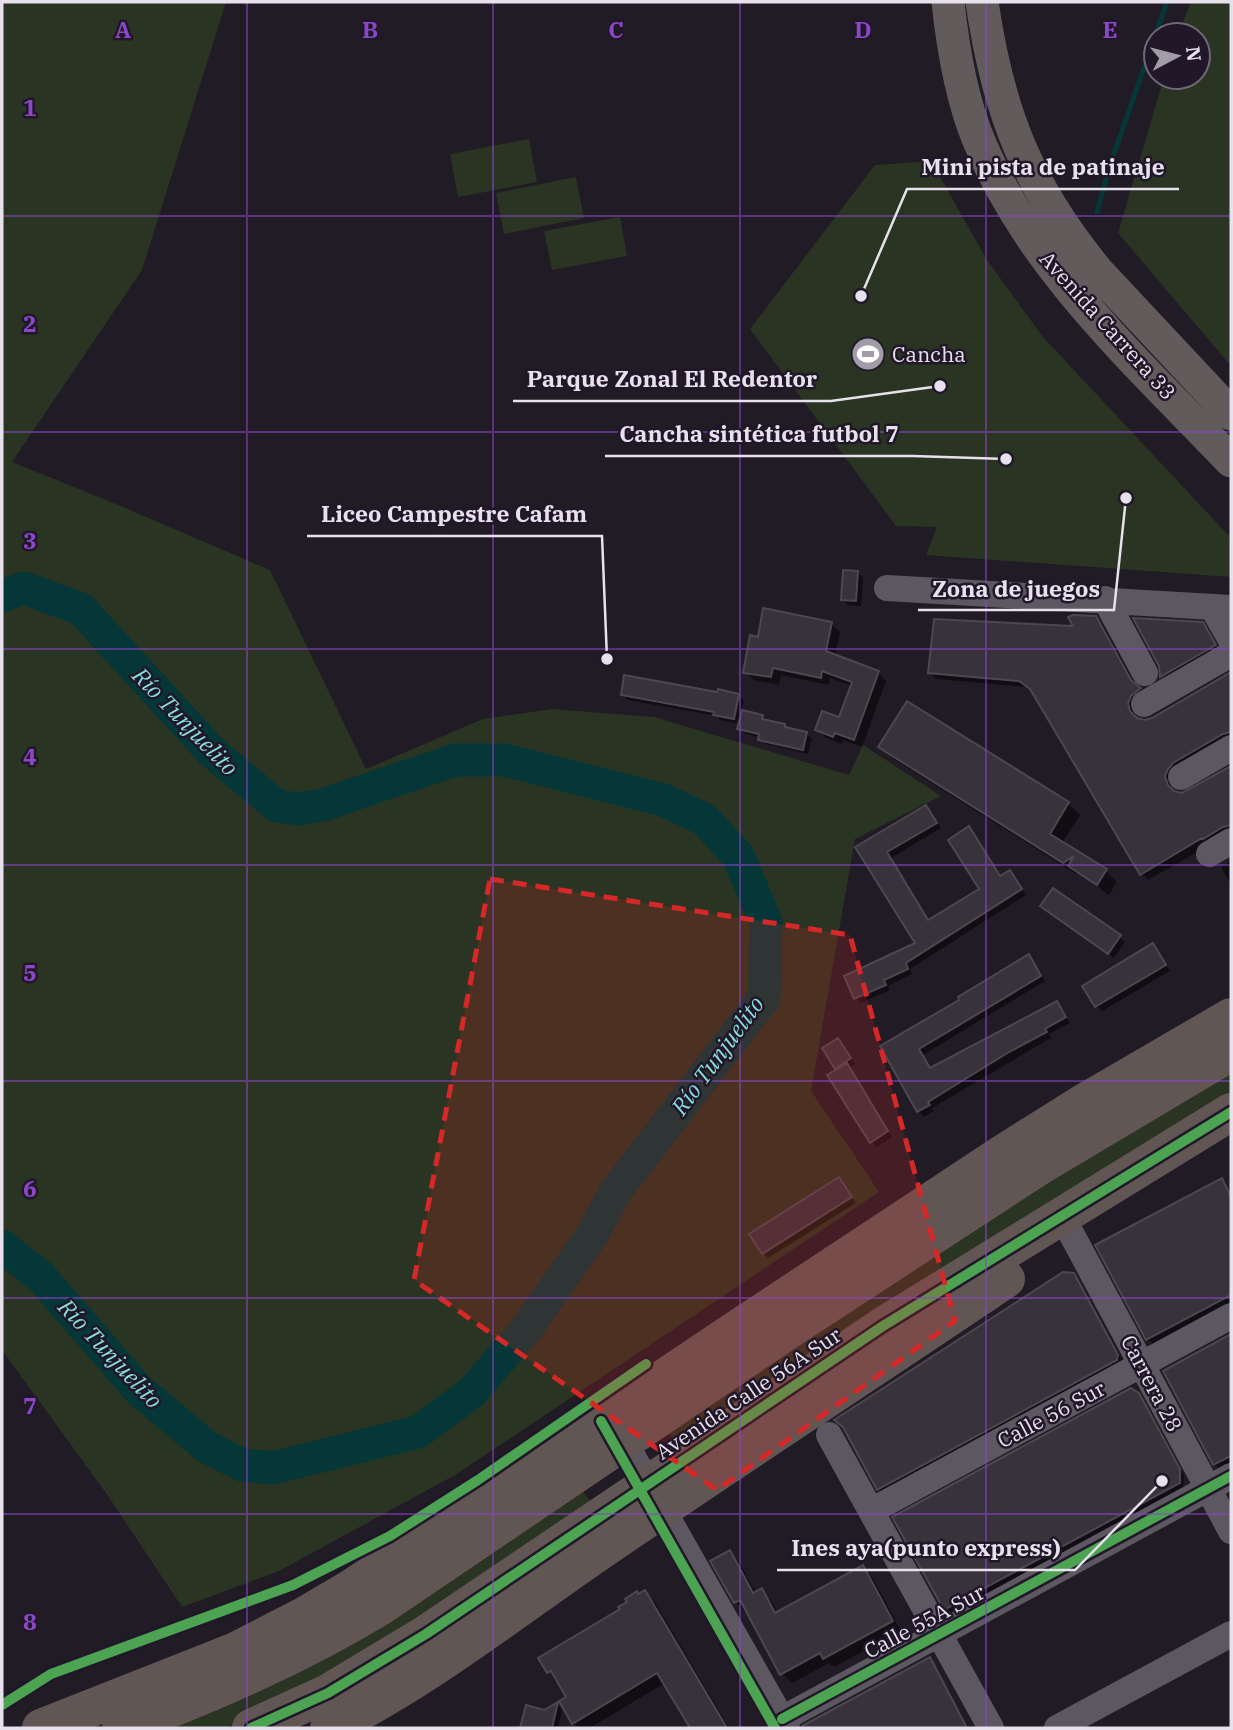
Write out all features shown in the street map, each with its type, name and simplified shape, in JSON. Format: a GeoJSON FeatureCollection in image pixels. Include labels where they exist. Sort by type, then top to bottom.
{"type":"FeatureCollection","features":[{"type":"Feature","properties":{"kind":"highway","name":"Avenida Calle 56A Sur"},"geometry":{"type":"LineString","coordinates":[[95,1722],[304,1616],[350,1589],[953,1187],[1080,1105],[1231,1017]]}},
{"type":"Feature","properties":{"kind":"highway","name":"Avenida Calle 56A Sur"},"geometry":{"type":"LineString","coordinates":[[41,1728],[95,1722],[221,1688],[319,1642],[381,1606],[624,1441],[1038,1167],[1231,1052]]}},
{"type":"Feature","properties":{"kind":"highway","name":"Avenida Calle 56A Sur"},"geometry":{"type":"LineString","coordinates":[[329,1728],[389,1696],[433,1667],[655,1496],[883,1326],[1231,1112]]}},
{"type":"Feature","properties":{"kind":"highway","name":"Avenida Calle 56A Sur"},"geometry":{"type":"LineString","coordinates":[[251,1728],[351,1679],[655,1496],[841,1390],[1072,1234],[1231,1141]]}},
{"type":"Feature","properties":{"kind":"highway"},"geometry":{"type":"LineString","coordinates":[[870,1277],[953,1187]]}},
{"type":"Feature","properties":{"kind":"highway"},"geometry":{"type":"LineString","coordinates":[[841,1390],[883,1326]]}},
{"type":"Feature","properties":{"kind":"highway"},"geometry":{"type":"LineString","coordinates":[[351,1679],[433,1667]]}},
{"type":"Feature","properties":{"kind":"main road","name":"Avenida Carrera 33"},"geometry":{"type":"LineString","coordinates":[[948,2],[958,72],[967,107],[979,142],[1021,221],[1068,287],[1231,460]]}},
{"type":"Feature","properties":{"kind":"main road","name":"Avenida Carrera 33"},"geometry":{"type":"LineString","coordinates":[[982,2],[990,57],[1009,125],[1045,198],[1080,250],[1231,414]]}},
{"type":"Feature","properties":{"kind":"street"},"geometry":{"type":"LineString","coordinates":[[887,588],[1222,607],[1231,639]]}},
{"type":"Feature","properties":{"kind":"street"},"geometry":{"type":"LineString","coordinates":[[1105,599],[1145,673]]}},
{"type":"Feature","properties":{"kind":"street"},"geometry":{"type":"LineString","coordinates":[[1144,704],[1231,654]]}},
{"type":"Feature","properties":{"kind":"street"},"geometry":{"type":"LineString","coordinates":[[1181,777],[1231,748]]}},
{"type":"Feature","properties":{"kind":"street","name":"Carrera 28"},"geometry":{"type":"LineString","coordinates":[[1072,1234],[1142,1364],[1220,1482],[1231,1531]]}},
{"type":"Feature","properties":{"kind":"street","name":"Calle 56 Sur"},"geometry":{"type":"LineString","coordinates":[[872,1511],[1231,1316]]}},
{"type":"Feature","properties":{"kind":"street"},"geometry":{"type":"LineString","coordinates":[[829,1435],[991,1728]]}},
{"type":"Feature","properties":{"kind":"street"},"geometry":{"type":"LineString","coordinates":[[624,1441],[784,1724]]}},
{"type":"Feature","properties":{"kind":"street","name":"Calle 55A Sur"},"geometry":{"type":"LineString","coordinates":[[784,1724],[940,1634],[1220,1482]]}},
{"type":"Feature","properties":{"kind":"street"},"geometry":{"type":"LineString","coordinates":[[1057,1728],[1231,1634]]}},
{"type":"Feature","properties":{"kind":"highlighted area"},"geometry":{"type":"Polygon","coordinates":[[[490,879],[850,935],[955,1321],[717,1490],[414,1280],[490,879]]]}},
{"type":"Feature","properties":{"kind":"green space"},"geometry":{"type":"Polygon","coordinates":[[[2,2],[226,2],[142,270],[12,462],[270,570],[366,769],[483,719],[552,709],[654,717],[849,775],[863,745],[941,796],[855,839],[811,1091],[879,1192],[455,1475],[279,1571],[182,1607],[106,1493],[2,1350],[2,2]]]}},
{"type":"Feature","properties":{"kind":"green space"},"geometry":{"type":"Polygon","coordinates":[[[1191,2],[1231,2],[1231,366],[1118,233],[1160,91],[1212,91],[1212,21],[1184,21],[1191,2]]]}},
{"type":"Feature","properties":{"kind":"green space"},"geometry":{"type":"Polygon","coordinates":[[[529,139],[537,182],[458,197],[450,154],[529,139]]]}},
{"type":"Feature","properties":{"kind":"green space"},"geometry":{"type":"Polygon","coordinates":[[[931,161],[987,260],[1043,337],[1231,538],[1231,577],[926,555],[937,527],[896,526],[750,329],[875,165],[931,161]]]}},
{"type":"Feature","properties":{"kind":"green space"},"geometry":{"type":"Polygon","coordinates":[[[576,177],[584,218],[504,234],[496,193],[576,177]]]}},
{"type":"Feature","properties":{"kind":"green space"},"geometry":{"type":"Polygon","coordinates":[[[620,217],[627,256],[552,270],[544,231],[620,217]]]}},
{"type":"Feature","properties":{"kind":"green space"},"geometry":{"type":"Polygon","coordinates":[[[1231,1065],[1231,1096],[680,1447],[668,1432],[819,1325],[1231,1065]]]}},
{"type":"Feature","properties":{"kind":"green space"},"geometry":{"type":"Polygon","coordinates":[[[577,1483],[594,1506],[293,1698],[226,1728],[149,1728],[577,1483]]]}},
{"type":"Feature","properties":{"kind":"building"},"geometry":{"type":"Polygon","coordinates":[[[843,570],[858,571],[856,601],[841,600],[843,570]]]}},
{"type":"Feature","properties":{"kind":"building"},"geometry":{"type":"Polygon","coordinates":[[[763,608],[832,622],[826,651],[879,671],[854,740],[835,733],[833,737],[815,730],[822,711],[839,717],[852,682],[822,671],[821,678],[773,668],[771,677],[743,673],[750,635],[758,637],[763,608]]]}},
{"type":"Feature","properties":{"kind":"building"},"geometry":{"type":"Polygon","coordinates":[[[1096,616],[1131,680],[1141,688],[1131,696],[1128,703],[1130,711],[1137,718],[1152,718],[1231,672],[1231,732],[1173,763],[1165,776],[1174,791],[1182,793],[1231,766],[1231,825],[1202,838],[1140,875],[1030,689],[1019,681],[928,673],[934,619],[1073,626],[1068,617],[1096,616]]]}},
{"type":"Feature","properties":{"kind":"building"},"geometry":{"type":"Polygon","coordinates":[[[1133,618],[1203,622],[1216,645],[1160,677],[1159,666],[1133,618]]]}},
{"type":"Feature","properties":{"kind":"building"},"geometry":{"type":"Polygon","coordinates":[[[624,675],[739,694],[734,719],[713,715],[714,712],[621,695],[624,675]]]}},
{"type":"Feature","properties":{"kind":"building"},"geometry":{"type":"Polygon","coordinates":[[[907,701],[1069,802],[1050,834],[1107,869],[1097,885],[1068,866],[1074,856],[1063,863],[878,747],[907,701]]]}},
{"type":"Feature","properties":{"kind":"building"},"geometry":{"type":"Polygon","coordinates":[[[742,710],[763,715],[762,719],[785,724],[785,727],[807,732],[803,750],[758,740],[759,734],[737,729],[742,710]]]}},
{"type":"Feature","properties":{"kind":"building"},"geometry":{"type":"Polygon","coordinates":[[[926,805],[937,823],[887,852],[928,920],[979,889],[948,840],[969,826],[1000,876],[1010,870],[1022,889],[906,963],[908,969],[884,980],[886,985],[854,999],[844,976],[915,943],[855,847],[926,805]]]}},
{"type":"Feature","properties":{"kind":"building"},"geometry":{"type":"Polygon","coordinates":[[[1053,888],[1121,935],[1108,954],[1040,906],[1053,888]]]}},
{"type":"Feature","properties":{"kind":"building"},"geometry":{"type":"Polygon","coordinates":[[[1153,943],[1166,965],[1095,1007],[1082,986],[1153,943]]]}},
{"type":"Feature","properties":{"kind":"building"},"geometry":{"type":"Polygon","coordinates":[[[1029,954],[1041,976],[919,1049],[930,1068],[1057,1001],[1066,1017],[1045,1029],[1047,1032],[928,1102],[930,1105],[917,1112],[880,1046],[959,1000],[958,997],[1029,954]]]}},
{"type":"Feature","properties":{"kind":"building"},"geometry":{"type":"Polygon","coordinates":[[[838,1038],[851,1058],[835,1069],[822,1048],[838,1038]]]}},
{"type":"Feature","properties":{"kind":"building"},"geometry":{"type":"Polygon","coordinates":[[[847,1063],[888,1131],[870,1143],[827,1075],[847,1063]]]}},
{"type":"Feature","properties":{"kind":"building"},"geometry":{"type":"Polygon","coordinates":[[[839,1177],[852,1197],[762,1254],[749,1234],[839,1177]]]}},
{"type":"Feature","properties":{"kind":"building"},"geometry":{"type":"Polygon","coordinates":[[[1222,1178],[1231,1197],[1231,1295],[1146,1340],[1095,1245],[1222,1178]]]}},
{"type":"Feature","properties":{"kind":"building"},"geometry":{"type":"Polygon","coordinates":[[[1063,1272],[1074,1273],[1118,1355],[1117,1360],[877,1490],[843,1427],[834,1420],[1063,1272]]]}},
{"type":"Feature","properties":{"kind":"building"},"geometry":{"type":"Polygon","coordinates":[[[1231,1334],[1231,1456],[1213,1465],[1163,1371],[1231,1334]]]}},
{"type":"Feature","properties":{"kind":"building"},"geometry":{"type":"Polygon","coordinates":[[[1131,1388],[1139,1393],[1180,1469],[1180,1483],[944,1610],[892,1517],[1131,1388]]]}},
{"type":"Feature","properties":{"kind":"building"},"geometry":{"type":"Polygon","coordinates":[[[730,1550],[753,1593],[762,1588],[775,1613],[863,1565],[893,1621],[823,1659],[820,1653],[780,1675],[740,1600],[734,1603],[710,1561],[730,1550]]]}},
{"type":"Feature","properties":{"kind":"building"},"geometry":{"type":"Polygon","coordinates":[[[645,1590],[727,1728],[690,1728],[657,1673],[572,1724],[559,1701],[566,1697],[551,1671],[547,1673],[538,1658],[620,1609],[618,1607],[627,1602],[625,1599],[637,1591],[638,1594],[645,1590]]]}},
{"type":"Feature","properties":{"kind":"building"},"geometry":{"type":"Polygon","coordinates":[[[930,1657],[967,1728],[803,1728],[802,1726],[930,1657]]]}},
{"type":"Feature","properties":{"kind":"building"},"geometry":{"type":"Polygon","coordinates":[[[558,1702],[552,1728],[520,1728],[526,1705],[544,1710],[558,1702]]]}},
{"type":"Feature","properties":{"kind":"waterway"},"geometry":{"type":"LineString","coordinates":[[1097,212],[1109,168],[1167,2]]}},
{"type":"Feature","properties":{"kind":"waterway","name":"Río Tunjuelito"},"geometry":{"type":"LineString","coordinates":[[2,596],[24,588],[81,609],[212,752],[277,806],[299,809],[326,804],[455,760],[505,760],[663,800],[704,819],[738,856],[766,922],[764,998],[615,1192],[592,1235],[524,1332],[471,1393],[418,1432],[273,1468],[242,1465],[207,1447],[139,1390],[41,1277],[2,1246]]}},
{"type":"Feature","properties":{"kind":"cycle path"},"geometry":{"type":"LineString","coordinates":[[251,1728],[328,1693],[426,1634],[883,1326],[1231,1112]]}},
{"type":"Feature","properties":{"kind":"cycle path"},"geometry":{"type":"LineString","coordinates":[[2,1705],[51,1674],[293,1585],[390,1536],[478,1480],[646,1364]]}},
{"type":"Feature","properties":{"kind":"cycle path"},"geometry":{"type":"LineString","coordinates":[[601,1421],[775,1728]]}},
{"type":"Feature","properties":{"kind":"cycle path"},"geometry":{"type":"LineString","coordinates":[[782,1719],[1231,1476]]}},
{"type":"Feature","properties":{"kind":"place","name":"Mini pista de patinaje"},"geometry":{"type":"Point","coordinates":[861,296]}},
{"type":"Feature","properties":{"kind":"place","name":"Cancha"},"geometry":{"type":"Point","coordinates":[868,354]}},
{"type":"Feature","properties":{"kind":"place","name":"Parque Zonal El Redentor"},"geometry":{"type":"Point","coordinates":[940,386]}},
{"type":"Feature","properties":{"kind":"place","name":"Cancha sintética futbol 7"},"geometry":{"type":"Point","coordinates":[1006,459]}},
{"type":"Feature","properties":{"kind":"place","name":"Zona de juegos"},"geometry":{"type":"Point","coordinates":[1126,498]}},
{"type":"Feature","properties":{"kind":"place","name":"Liceo Campestre Cafam"},"geometry":{"type":"Point","coordinates":[607,659]}},
{"type":"Feature","properties":{"kind":"place","name":"Ines aya(punto express)"},"geometry":{"type":"Point","coordinates":[1162,1481]}}]}
